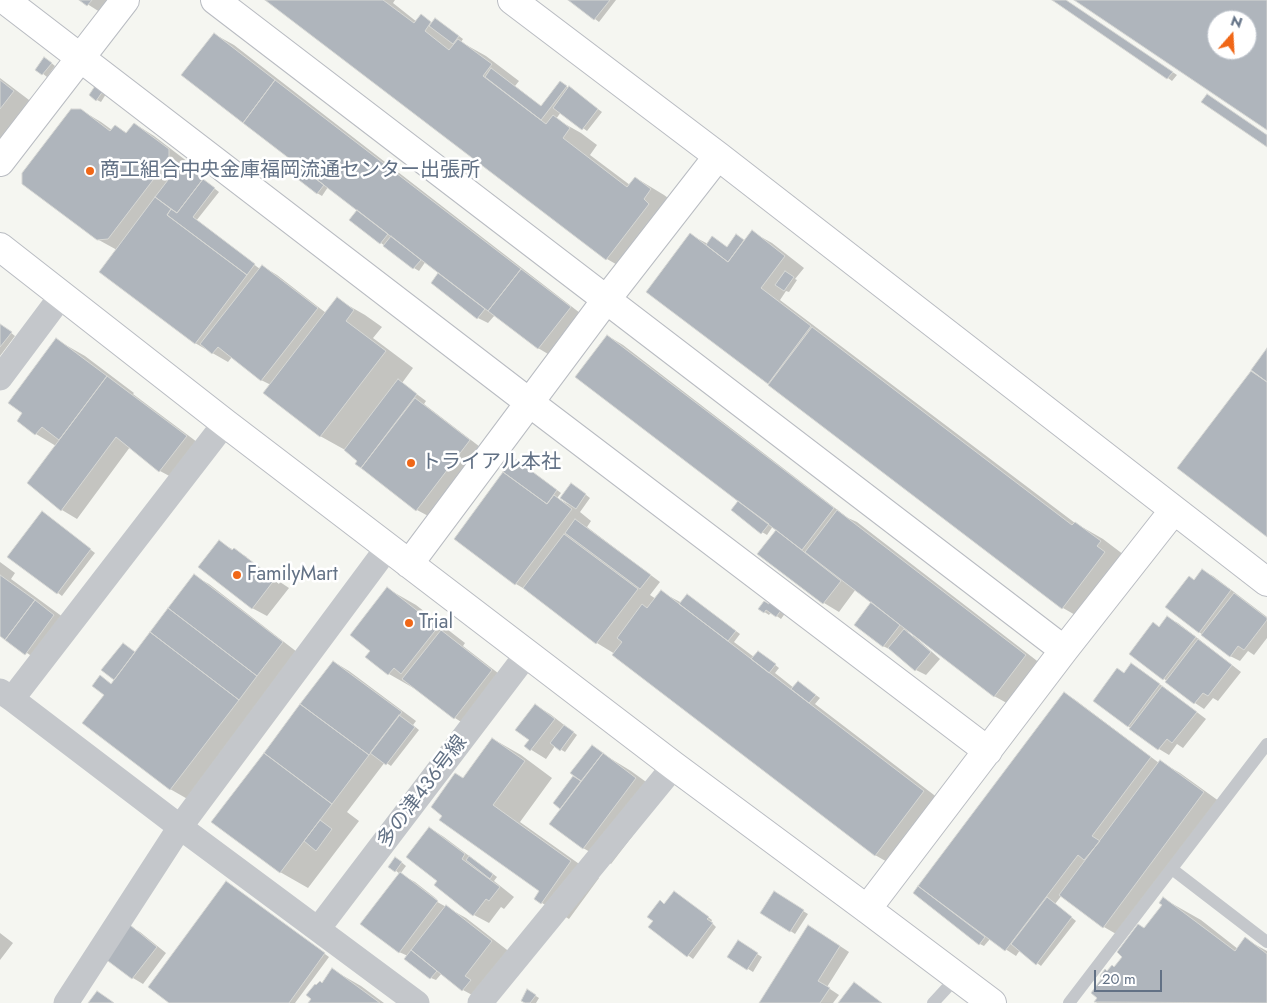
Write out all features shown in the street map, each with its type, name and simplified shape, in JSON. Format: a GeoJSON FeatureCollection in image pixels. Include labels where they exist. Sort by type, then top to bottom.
{"type":"FeatureCollection","features":[{"type":"Feature","properties":{"kind":"street"},"geometry":{"type":"LineString","coordinates":[[4,0],[988,751]]}},
{"type":"Feature","properties":{"kind":"street"},"geometry":{"type":"LineString","coordinates":[[0,162],[125,0]]}},
{"type":"Feature","properties":{"kind":"street"},"geometry":{"type":"LineString","coordinates":[[215,0],[1064,650]]}},
{"type":"Feature","properties":{"kind":"street"},"geometry":{"type":"LineString","coordinates":[[512,0],[718,156],[1267,582]]}},
{"type":"Feature","properties":{"kind":"street"},"geometry":{"type":"LineString","coordinates":[[409,564],[606,300],[718,156]]}},
{"type":"Feature","properties":{"kind":"street"},"geometry":{"type":"LineString","coordinates":[[0,247],[224,423],[527,654],[992,1003]]}},
{"type":"Feature","properties":{"kind":"street"},"geometry":{"type":"LineString","coordinates":[[0,378],[62,295]]}},
{"type":"Feature","properties":{"kind":"street"},"geometry":{"type":"LineString","coordinates":[[224,423],[4,695],[417,1003]]}},
{"type":"Feature","properties":{"kind":"street"},"geometry":{"type":"LineString","coordinates":[[867,909],[1064,650],[1174,510]]}},
{"type":"Feature","properties":{"kind":"street"},"geometry":{"type":"LineString","coordinates":[[66,1003],[180,827],[388,547]]}},
{"type":"Feature","properties":{"kind":"street","name":"多の津436号線"},"geometry":{"type":"LineString","coordinates":[[318,930],[527,654]]}},
{"type":"Feature","properties":{"kind":"street"},"geometry":{"type":"LineString","coordinates":[[480,1003],[674,766]]}},
{"type":"Feature","properties":{"kind":"lane"},"geometry":{"type":"LineString","coordinates":[[1070,1003],[1267,744]]}},
{"type":"Feature","properties":{"kind":"lane"},"geometry":{"type":"LineString","coordinates":[[1172,868],[1267,942]]}},
{"type":"Feature","properties":{"kind":"lane"},"geometry":{"type":"LineString","coordinates":[[933,1003],[957,977]]}},
{"type":"Feature","properties":{"kind":"building"},"geometry":{"type":"Polygon","coordinates":[[[79,0],[92,0],[87,6],[79,0]]]}},
{"type":"Feature","properties":{"kind":"building"},"geometry":{"type":"Polygon","coordinates":[[[265,0],[383,0],[414,23],[421,14],[431,22],[425,31],[449,50],[458,39],[492,64],[483,76],[546,124],[553,115],[570,128],[563,138],[627,187],[635,177],[651,189],[644,199],[649,204],[606,260],[265,0]]]}},
{"type":"Feature","properties":{"kind":"building"},"geometry":{"type":"Polygon","coordinates":[[[568,0],[610,0],[594,20],[568,0]]]}},
{"type":"Feature","properties":{"kind":"building"},"geometry":{"type":"Polygon","coordinates":[[[1052,0],[1066,0],[1173,72],[1167,79],[1052,0]]]}},
{"type":"Feature","properties":{"kind":"building"},"geometry":{"type":"Polygon","coordinates":[[[1074,0],[1267,0],[1267,130],[1074,0]]]}},
{"type":"Feature","properties":{"kind":"building"},"geometry":{"type":"Polygon","coordinates":[[[435,18],[459,36],[453,44],[429,26],[435,18]]]}},
{"type":"Feature","properties":{"kind":"building"},"geometry":{"type":"Polygon","coordinates":[[[214,33],[275,80],[243,123],[181,75],[214,33]]]}},
{"type":"Feature","properties":{"kind":"building"},"geometry":{"type":"Polygon","coordinates":[[[44,57],[52,63],[42,75],[35,70],[44,57]]]}},
{"type":"Feature","properties":{"kind":"building"},"geometry":{"type":"Polygon","coordinates":[[[491,68],[541,106],[560,81],[567,86],[541,120],[485,77],[491,68]]]}},
{"type":"Feature","properties":{"kind":"building"},"geometry":{"type":"Polygon","coordinates":[[[0,80],[14,91],[0,109],[0,80]]]}},
{"type":"Feature","properties":{"kind":"building"},"geometry":{"type":"Polygon","coordinates":[[[275,80],[521,269],[488,311],[243,123],[275,80]]]}},
{"type":"Feature","properties":{"kind":"building"},"geometry":{"type":"Polygon","coordinates":[[[95,86],[103,91],[96,101],[89,95],[95,86]]]}},
{"type":"Feature","properties":{"kind":"building"},"geometry":{"type":"Polygon","coordinates":[[[569,86],[598,109],[582,130],[553,108],[569,86]]]}},
{"type":"Feature","properties":{"kind":"building"},"geometry":{"type":"Polygon","coordinates":[[[1207,94],[1267,135],[1267,147],[1201,102],[1207,94]]]}},
{"type":"Feature","properties":{"kind":"building"},"geometry":{"type":"Polygon","coordinates":[[[71,109],[81,109],[110,131],[115,125],[126,133],[134,123],[169,149],[169,159],[108,239],[97,240],[22,184],[22,173],[71,109]]]}},
{"type":"Feature","properties":{"kind":"building"},"geometry":{"type":"Polygon","coordinates":[[[293,161],[324,185],[317,194],[286,170],[293,161]]]}},
{"type":"Feature","properties":{"kind":"building"},"geometry":{"type":"Polygon","coordinates":[[[181,163],[203,179],[177,213],[155,197],[181,163]]]}},
{"type":"Feature","properties":{"kind":"building"},"geometry":{"type":"Polygon","coordinates":[[[203,179],[215,188],[193,217],[255,264],[247,275],[167,215],[171,209],[177,213],[203,179]]]}},
{"type":"Feature","properties":{"kind":"building"},"geometry":{"type":"Polygon","coordinates":[[[155,197],[171,209],[167,215],[247,275],[195,344],[99,272],[155,197]]]}},
{"type":"Feature","properties":{"kind":"building"},"geometry":{"type":"Polygon","coordinates":[[[357,210],[388,234],[380,244],[349,220],[357,210]]]}},
{"type":"Feature","properties":{"kind":"building"},"geometry":{"type":"Polygon","coordinates":[[[752,230],[785,256],[761,288],[811,326],[768,384],[646,292],[690,233],[728,262],[752,230]]]}},
{"type":"Feature","properties":{"kind":"building"},"geometry":{"type":"Polygon","coordinates":[[[736,234],[744,240],[728,262],[706,245],[712,236],[727,247],[736,234]]]}},
{"type":"Feature","properties":{"kind":"building"},"geometry":{"type":"Polygon","coordinates":[[[391,236],[421,260],[413,269],[383,246],[391,236]]]}},
{"type":"Feature","properties":{"kind":"building"},"geometry":{"type":"Polygon","coordinates":[[[262,265],[318,308],[261,381],[218,347],[212,354],[200,344],[262,265]]]}},
{"type":"Feature","properties":{"kind":"building"},"geometry":{"type":"Polygon","coordinates":[[[521,269],[571,307],[538,349],[488,311],[521,269]]]}},
{"type":"Feature","properties":{"kind":"building"},"geometry":{"type":"Polygon","coordinates":[[[785,271],[794,277],[784,291],[775,285],[785,271]]]}},
{"type":"Feature","properties":{"kind":"building"},"geometry":{"type":"Polygon","coordinates":[[[438,273],[485,309],[477,319],[431,283],[438,273]]]}},
{"type":"Feature","properties":{"kind":"building"},"geometry":{"type":"Polygon","coordinates":[[[337,297],[354,310],[346,321],[386,351],[320,437],[263,393],[337,297]]]}},
{"type":"Feature","properties":{"kind":"building"},"geometry":{"type":"Polygon","coordinates":[[[0,324],[12,332],[0,347],[0,324]]]}},
{"type":"Feature","properties":{"kind":"building"},"geometry":{"type":"Polygon","coordinates":[[[812,327],[1072,525],[1075,522],[1101,541],[1097,546],[1105,552],[1062,609],[768,385],[812,327]]]}},
{"type":"Feature","properties":{"kind":"building"},"geometry":{"type":"Polygon","coordinates":[[[607,335],[834,508],[802,550],[575,377],[607,335]]]}},
{"type":"Feature","properties":{"kind":"building"},"geometry":{"type":"Polygon","coordinates":[[[56,338],[107,376],[59,440],[42,427],[35,435],[17,421],[22,413],[8,403],[56,338]]]}},
{"type":"Feature","properties":{"kind":"building"},"geometry":{"type":"Polygon","coordinates":[[[1267,348],[1267,382],[1251,370],[1267,348]]]}},
{"type":"Feature","properties":{"kind":"building"},"geometry":{"type":"Polygon","coordinates":[[[1251,371],[1267,382],[1267,537],[1177,468],[1251,371]]]}},
{"type":"Feature","properties":{"kind":"building"},"geometry":{"type":"Polygon","coordinates":[[[107,376],[187,436],[159,472],[116,437],[61,511],[27,483],[107,376]]]}},
{"type":"Feature","properties":{"kind":"building"},"geometry":{"type":"Polygon","coordinates":[[[398,379],[417,394],[361,468],[355,464],[357,461],[344,450],[398,379]]]}},
{"type":"Feature","properties":{"kind":"building"},"geometry":{"type":"Polygon","coordinates":[[[415,398],[470,440],[416,511],[361,468],[415,398]]]}},
{"type":"Feature","properties":{"kind":"building"},"geometry":{"type":"Polygon","coordinates":[[[514,458],[557,490],[547,504],[503,472],[514,458]]]}},
{"type":"Feature","properties":{"kind":"building"},"geometry":{"type":"Polygon","coordinates":[[[503,472],[547,504],[554,495],[572,509],[515,585],[454,539],[503,472]]]}},
{"type":"Feature","properties":{"kind":"building"},"geometry":{"type":"Polygon","coordinates":[[[571,483],[586,494],[576,509],[560,498],[571,483]]]}},
{"type":"Feature","properties":{"kind":"building"},"geometry":{"type":"Polygon","coordinates":[[[738,501],[769,524],[761,534],[731,510],[738,501]]]}},
{"type":"Feature","properties":{"kind":"building"},"geometry":{"type":"Polygon","coordinates":[[[837,510],[1026,655],[994,697],[805,552],[837,510]]]}},
{"type":"Feature","properties":{"kind":"building"},"geometry":{"type":"Polygon","coordinates":[[[42,511],[91,549],[57,594],[7,557],[42,511]]]}},
{"type":"Feature","properties":{"kind":"building"},"geometry":{"type":"Polygon","coordinates":[[[575,519],[651,575],[640,589],[565,533],[575,519]]]}},
{"type":"Feature","properties":{"kind":"building"},"geometry":{"type":"Polygon","coordinates":[[[776,530],[841,581],[823,604],[757,554],[776,530]]]}},
{"type":"Feature","properties":{"kind":"building"},"geometry":{"type":"Polygon","coordinates":[[[564,534],[638,589],[596,644],[523,588],[564,534]]]}},
{"type":"Feature","properties":{"kind":"building"},"geometry":{"type":"Polygon","coordinates":[[[219,540],[232,550],[234,548],[275,579],[252,609],[198,567],[219,540]]]}},
{"type":"Feature","properties":{"kind":"building"},"geometry":{"type":"Polygon","coordinates":[[[1202,569],[1231,590],[1199,633],[1165,607],[1189,576],[1194,580],[1202,569]]]}},
{"type":"Feature","properties":{"kind":"building"},"geometry":{"type":"Polygon","coordinates":[[[194,574],[283,642],[257,676],[168,608],[194,574]]]}},
{"type":"Feature","properties":{"kind":"building"},"geometry":{"type":"Polygon","coordinates":[[[0,575],[35,600],[5,640],[0,636],[0,575]]]}},
{"type":"Feature","properties":{"kind":"building"},"geometry":{"type":"Polygon","coordinates":[[[387,587],[438,627],[401,674],[394,668],[388,675],[365,657],[370,651],[350,635],[387,587]]]}},
{"type":"Feature","properties":{"kind":"building"},"geometry":{"type":"Polygon","coordinates":[[[661,590],[924,791],[875,856],[612,655],[622,642],[617,638],[642,604],[647,608],[661,590]]]}},
{"type":"Feature","properties":{"kind":"building"},"geometry":{"type":"Polygon","coordinates":[[[1234,593],[1267,618],[1267,620],[1244,650],[1238,646],[1230,657],[1201,635],[1234,593]]]}},
{"type":"Feature","properties":{"kind":"building"},"geometry":{"type":"Polygon","coordinates":[[[687,594],[736,631],[728,641],[679,604],[687,594]]]}},
{"type":"Feature","properties":{"kind":"building"},"geometry":{"type":"Polygon","coordinates":[[[35,600],[54,615],[25,655],[5,640],[35,600]]]}},
{"type":"Feature","properties":{"kind":"building"},"geometry":{"type":"Polygon","coordinates":[[[771,600],[782,609],[776,617],[766,610],[764,613],[758,609],[764,601],[769,604],[771,600]]]}},
{"type":"Feature","properties":{"kind":"building"},"geometry":{"type":"Polygon","coordinates":[[[871,602],[900,625],[883,647],[854,625],[871,602]]]}},
{"type":"Feature","properties":{"kind":"building"},"geometry":{"type":"Polygon","coordinates":[[[168,608],[257,676],[239,700],[150,632],[168,608]]]}},
{"type":"Feature","properties":{"kind":"building"},"geometry":{"type":"Polygon","coordinates":[[[1167,616],[1196,637],[1163,680],[1129,654],[1153,622],[1159,627],[1167,616]]]}},
{"type":"Feature","properties":{"kind":"building"},"geometry":{"type":"Polygon","coordinates":[[[904,629],[931,652],[915,671],[888,648],[904,629]]]}},
{"type":"Feature","properties":{"kind":"building"},"geometry":{"type":"Polygon","coordinates":[[[441,630],[492,670],[454,719],[402,679],[441,630]]]}},
{"type":"Feature","properties":{"kind":"building"},"geometry":{"type":"Polygon","coordinates":[[[150,632],[239,700],[170,790],[82,723],[104,695],[92,686],[100,675],[111,684],[150,632]]]}},
{"type":"Feature","properties":{"kind":"building"},"geometry":{"type":"Polygon","coordinates":[[[1198,639],[1232,665],[1208,696],[1203,693],[1194,704],[1165,682],[1198,639]]]}},
{"type":"Feature","properties":{"kind":"building"},"geometry":{"type":"Polygon","coordinates":[[[123,643],[135,652],[114,680],[101,670],[123,643]]]}},
{"type":"Feature","properties":{"kind":"building"},"geometry":{"type":"Polygon","coordinates":[[[758,651],[776,664],[769,673],[751,659],[758,651]]]}},
{"type":"Feature","properties":{"kind":"building"},"geometry":{"type":"Polygon","coordinates":[[[333,661],[402,712],[369,755],[300,704],[333,661]]]}},
{"type":"Feature","properties":{"kind":"building"},"geometry":{"type":"Polygon","coordinates":[[[1131,663],[1160,684],[1128,727],[1093,701],[1117,668],[1124,673],[1131,663]]]}},
{"type":"Feature","properties":{"kind":"building"},"geometry":{"type":"Polygon","coordinates":[[[798,681],[816,695],[809,703],[791,689],[798,681]]]}},
{"type":"Feature","properties":{"kind":"building"},"geometry":{"type":"Polygon","coordinates":[[[1162,686],[1197,712],[1172,743],[1167,739],[1158,750],[1129,729],[1162,686]]]}},
{"type":"Feature","properties":{"kind":"building"},"geometry":{"type":"Polygon","coordinates":[[[1064,692],[1151,757],[1092,836],[1100,841],[1084,860],[1078,855],[1005,951],[918,886],[1064,692]]]}},
{"type":"Feature","properties":{"kind":"building"},"geometry":{"type":"Polygon","coordinates":[[[300,704],[369,755],[332,804],[264,753],[300,704]]]}},
{"type":"Feature","properties":{"kind":"building"},"geometry":{"type":"Polygon","coordinates":[[[535,704],[555,719],[530,751],[524,746],[529,740],[515,730],[535,704]]]}},
{"type":"Feature","properties":{"kind":"building"},"geometry":{"type":"Polygon","coordinates":[[[399,715],[415,727],[386,765],[370,753],[399,715]]]}},
{"type":"Feature","properties":{"kind":"building"},"geometry":{"type":"Polygon","coordinates":[[[564,725],[574,732],[560,751],[550,743],[564,725]]]}},
{"type":"Feature","properties":{"kind":"building"},"geometry":{"type":"Polygon","coordinates":[[[492,738],[525,761],[493,805],[571,861],[541,904],[534,899],[539,891],[439,820],[442,816],[431,807],[455,773],[463,778],[492,738]]]}},
{"type":"Feature","properties":{"kind":"building"},"geometry":{"type":"Polygon","coordinates":[[[592,745],[603,753],[581,781],[570,773],[592,745]]]}},
{"type":"Feature","properties":{"kind":"building"},"geometry":{"type":"Polygon","coordinates":[[[264,753],[332,804],[280,873],[211,822],[264,753]]]}},
{"type":"Feature","properties":{"kind":"building"},"geometry":{"type":"Polygon","coordinates":[[[603,753],[636,778],[583,849],[549,824],[603,753]]]}},
{"type":"Feature","properties":{"kind":"building"},"geometry":{"type":"Polygon","coordinates":[[[1160,760],[1204,792],[1103,928],[1059,895],[1160,760]]]}},
{"type":"Feature","properties":{"kind":"building"},"geometry":{"type":"Polygon","coordinates":[[[573,776],[581,781],[560,809],[553,803],[573,776]]]}},
{"type":"Feature","properties":{"kind":"building"},"geometry":{"type":"Polygon","coordinates":[[[320,820],[332,829],[316,851],[304,841],[320,820]]]}},
{"type":"Feature","properties":{"kind":"building"},"geometry":{"type":"Polygon","coordinates":[[[429,827],[465,854],[462,859],[500,887],[489,901],[486,899],[473,916],[434,885],[437,881],[406,857],[429,827]]]}},
{"type":"Feature","properties":{"kind":"building"},"geometry":{"type":"Polygon","coordinates":[[[469,856],[493,874],[490,879],[466,860],[469,856]]]}},
{"type":"Feature","properties":{"kind":"building"},"geometry":{"type":"Polygon","coordinates":[[[395,857],[402,862],[395,872],[388,867],[395,857]]]}},
{"type":"Feature","properties":{"kind":"building"},"geometry":{"type":"Polygon","coordinates":[[[400,872],[438,901],[399,953],[360,924],[400,872]]]}},
{"type":"Feature","properties":{"kind":"building"},"geometry":{"type":"Polygon","coordinates":[[[226,881],[325,953],[289,1003],[169,1003],[148,987],[226,881]]]}},
{"type":"Feature","properties":{"kind":"building"},"geometry":{"type":"Polygon","coordinates":[[[918,886],[985,937],[979,945],[913,893],[918,886]]]}},
{"type":"Feature","properties":{"kind":"building"},"geometry":{"type":"Polygon","coordinates":[[[674,891],[709,917],[707,919],[713,923],[687,957],[648,927],[653,921],[647,917],[660,900],[664,904],[674,891]]]}},
{"type":"Feature","properties":{"kind":"building"},"geometry":{"type":"Polygon","coordinates":[[[774,891],[804,910],[790,932],[760,913],[774,891]]]}},
{"type":"Feature","properties":{"kind":"building"},"geometry":{"type":"Polygon","coordinates":[[[1047,897],[1072,917],[1036,965],[1011,944],[1047,897]]]}},
{"type":"Feature","properties":{"kind":"building"},"geometry":{"type":"Polygon","coordinates":[[[1163,897],[1235,951],[1245,937],[1267,954],[1267,1003],[1094,1002],[1097,998],[1091,993],[1102,978],[1100,976],[1105,969],[1107,971],[1112,965],[1114,967],[1122,957],[1117,952],[1138,924],[1144,928],[1162,905],[1159,903],[1163,897]]]}},
{"type":"Feature","properties":{"kind":"building"},"geometry":{"type":"Polygon","coordinates":[[[446,905],[492,941],[465,976],[471,980],[462,991],[411,950],[446,905]]]}},
{"type":"Feature","properties":{"kind":"building"},"geometry":{"type":"Polygon","coordinates":[[[130,925],[157,947],[132,979],[104,958],[130,925]]]}},
{"type":"Feature","properties":{"kind":"building"},"geometry":{"type":"Polygon","coordinates":[[[808,925],[840,946],[818,981],[830,988],[820,1003],[759,1003],[808,925]]]}},
{"type":"Feature","properties":{"kind":"building"},"geometry":{"type":"Polygon","coordinates":[[[738,940],[758,953],[747,970],[727,957],[738,940]]]}},
{"type":"Feature","properties":{"kind":"building"},"geometry":{"type":"Polygon","coordinates":[[[411,950],[437,971],[430,979],[404,959],[411,950]]]}},
{"type":"Feature","properties":{"kind":"building"},"geometry":{"type":"Polygon","coordinates":[[[332,968],[380,1003],[308,1003],[311,999],[306,995],[315,984],[320,981],[322,983],[332,968]]]}},
{"type":"Feature","properties":{"kind":"building"},"geometry":{"type":"Polygon","coordinates":[[[854,982],[882,1003],[838,1003],[854,982]]]}},
{"type":"Feature","properties":{"kind":"building"},"geometry":{"type":"Polygon","coordinates":[[[527,989],[536,995],[530,1003],[521,1001],[527,989]]]}},
{"type":"Feature","properties":{"kind":"building"},"geometry":{"type":"Polygon","coordinates":[[[97,991],[110,1000],[114,1003],[88,1003],[97,991]]]}},
{"type":"Feature","properties":{"kind":"place","name":"商工組合中央金庫福岡流通センター出張所"},"geometry":{"type":"Point","coordinates":[90,171]}},
{"type":"Feature","properties":{"kind":"place","name":"トライアル本社"},"geometry":{"type":"Point","coordinates":[411,463]}},
{"type":"Feature","properties":{"kind":"place","name":"FamilyMart"},"geometry":{"type":"Point","coordinates":[237,575]}},
{"type":"Feature","properties":{"kind":"place","name":"Trial"},"geometry":{"type":"Point","coordinates":[409,623]}}]}
